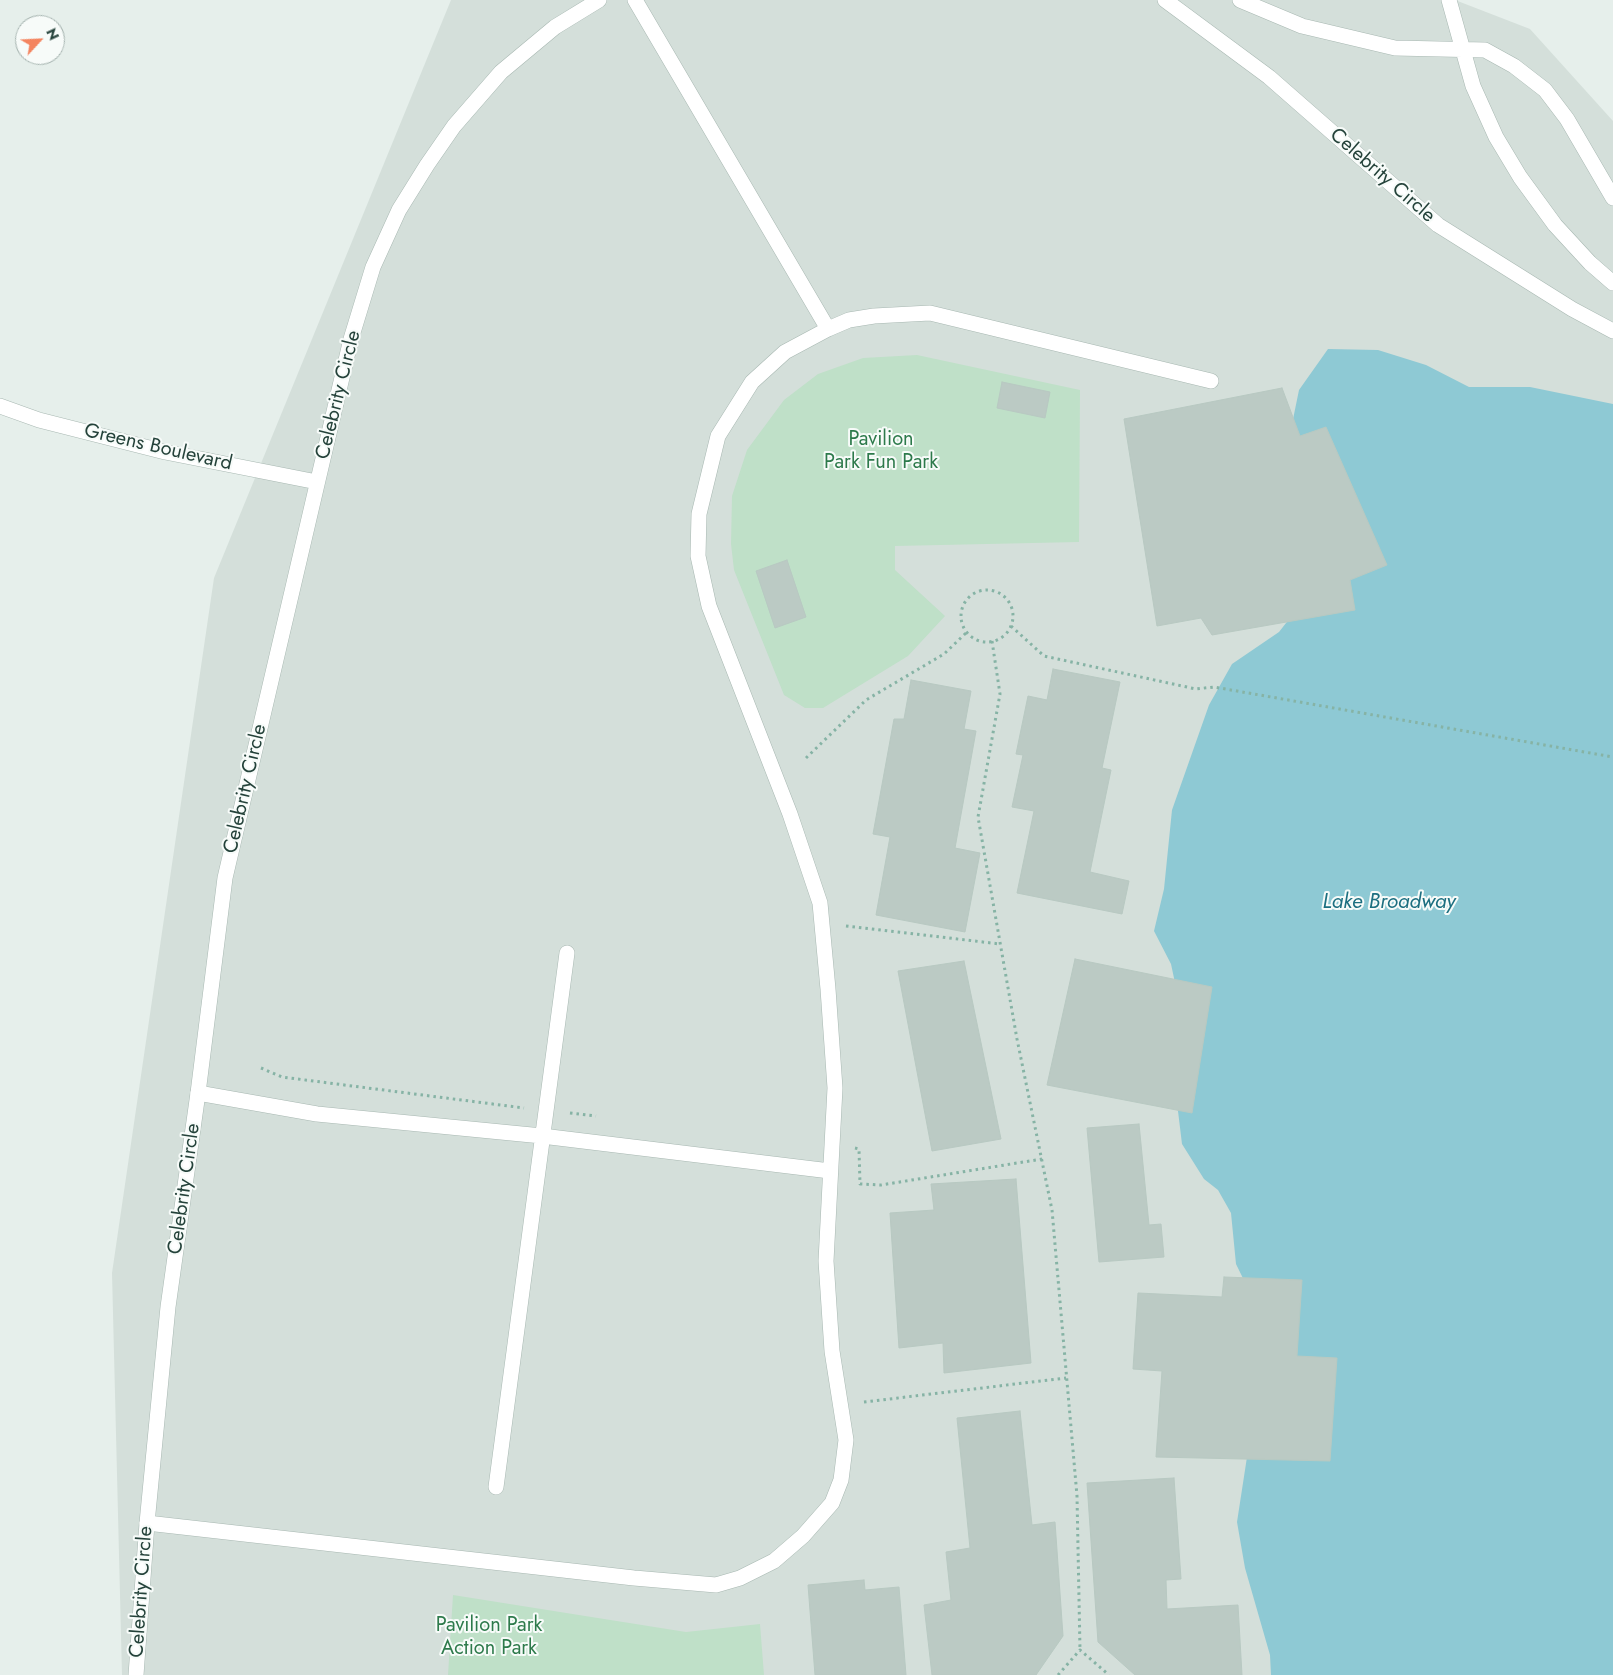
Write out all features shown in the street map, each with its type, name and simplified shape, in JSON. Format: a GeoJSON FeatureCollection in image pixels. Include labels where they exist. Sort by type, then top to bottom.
{"type":"FeatureCollection","features":[{"type":"Feature","properties":{"kind":"street","name":"Celebrity Circle"},"geometry":{"type":"LineString","coordinates":[[136,1675],[147,1523],[168,1307],[198,1093],[225,878],[351,339],[373,267],[399,210],[426,165],[454,126],[501,72],[556,27],[598,0]]}},
{"type":"Feature","properties":{"kind":"street"},"geometry":{"type":"LineString","coordinates":[[635,0],[828,329]]}},
{"type":"Feature","properties":{"kind":"street","name":"Celebrity Circle"},"geometry":{"type":"LineString","coordinates":[[1165,0],[1269,77],[1438,225],[1572,309],[1613,331]]}},
{"type":"Feature","properties":{"kind":"street"},"geometry":{"type":"LineString","coordinates":[[1240,0],[1302,26],[1395,48],[1463,48],[1485,50],[1514,66],[1545,90],[1567,119],[1613,198]]}},
{"type":"Feature","properties":{"kind":"street"},"geometry":{"type":"LineString","coordinates":[[1449,0],[1472,86],[1496,137],[1520,177],[1555,225],[1590,263],[1613,283]]}},
{"type":"Feature","properties":{"kind":"street"},"geometry":{"type":"LineString","coordinates":[[147,1523],[634,1578],[716,1585],[740,1578],[774,1561],[803,1536],[832,1503],[841,1480],[846,1440],[832,1351],[826,1261],[835,1088],[823,924],[820,903],[790,814],[709,606],[698,556],[699,514],[718,436],[752,382],[785,352],[849,320],[874,316],[930,314],[1211,381]]}},
{"type":"Feature","properties":{"kind":"street","name":"Greens Boulevard"},"geometry":{"type":"LineString","coordinates":[[0,406],[39,420],[165,452],[317,482]]}},
{"type":"Feature","properties":{"kind":"street"},"geometry":{"type":"LineString","coordinates":[[496,1487],[567,953]]}},
{"type":"Feature","properties":{"kind":"street"},"geometry":{"type":"LineString","coordinates":[[198,1093],[318,1114],[542,1136],[830,1171]]}},
{"type":"Feature","properties":{"kind":"path"},"geometry":{"type":"LineString","coordinates":[[987,589],[996,591],[1009,602],[1012,609],[1011,626],[1000,638],[992,641],[979,640],[968,632],[961,617],[966,601],[971,595],[987,589]]}},
{"type":"Feature","properties":{"kind":"path"},"geometry":{"type":"LineString","coordinates":[[1011,626],[1044,656],[1196,689],[1214,688],[1613,757]]}},
{"type":"Feature","properties":{"kind":"path"},"geometry":{"type":"LineString","coordinates":[[806,758],[866,700],[944,654],[968,632]]}},
{"type":"Feature","properties":{"kind":"path"},"geometry":{"type":"LineString","coordinates":[[992,641],[1000,694],[978,817],[1017,1040],[1052,1210],[1077,1496],[1080,1650],[1058,1675]]}},
{"type":"Feature","properties":{"kind":"path"},"geometry":{"type":"LineString","coordinates":[[823,924],[1000,944]]}},
{"type":"Feature","properties":{"kind":"path"},"geometry":{"type":"LineString","coordinates":[[841,1404],[1066,1378]]}},
{"type":"Feature","properties":{"kind":"path"},"geometry":{"type":"LineString","coordinates":[[1080,1650],[1109,1675]]}},
{"type":"Feature","properties":{"kind":"shaded area"},"geometry":{"type":"Polygon","coordinates":[[[451,0],[1455,0],[1530,29],[1613,121],[1613,1675],[122,1675],[112,1273],[214,578],[451,0]]]}},
{"type":"Feature","properties":{"kind":"green space","name":"Pavilion Park Fun Park"},"geometry":{"type":"Polygon","coordinates":[[[917,355],[1080,390],[1079,542],[895,546],[895,570],[945,616],[908,656],[823,708],[805,708],[784,695],[734,570],[731,544],[732,496],[747,450],[784,400],[818,374],[863,358],[917,355]]]}},
{"type":"Feature","properties":{"kind":"green space","name":"Pavilion Park Action Park"},"geometry":{"type":"Polygon","coordinates":[[[453,1595],[686,1632],[760,1624],[764,1675],[448,1675],[453,1595]]]}},
{"type":"Feature","properties":{"kind":"water","name":"Lake Broadway"},"geometry":{"type":"Polygon","coordinates":[[[1328,349],[1378,350],[1426,365],[1469,387],[1530,387],[1613,404],[1613,1675],[1271,1675],[1270,1655],[1245,1568],[1237,1522],[1249,1444],[1259,1311],[1236,1264],[1231,1213],[1218,1190],[1204,1179],[1182,1144],[1174,1078],[1181,1011],[1171,964],[1154,931],[1164,889],[1172,810],[1209,705],[1232,664],[1279,632],[1319,581],[1291,429],[1299,390],[1328,349]]]}},
{"type":"Feature","properties":{"kind":"building"},"geometry":{"type":"Polygon","coordinates":[[[1002,382],[1050,392],[1045,418],[997,408],[1002,382]]]}},
{"type":"Feature","properties":{"kind":"building"},"geometry":{"type":"Polygon","coordinates":[[[1282,388],[1300,436],[1326,427],[1387,565],[1350,580],[1355,610],[1212,635],[1201,618],[1157,626],[1124,419],[1282,388]]]}},
{"type":"Feature","properties":{"kind":"building"},"geometry":{"type":"Polygon","coordinates":[[[787,560],[806,617],[775,628],[756,571],[787,560]]]}},
{"type":"Feature","properties":{"kind":"building"},"geometry":{"type":"Polygon","coordinates":[[[1053,669],[1120,682],[1102,768],[1111,770],[1090,872],[1129,881],[1122,914],[1017,893],[1034,811],[1012,807],[1023,755],[1016,754],[1028,696],[1047,700],[1053,669]]]}},
{"type":"Feature","properties":{"kind":"building"},"geometry":{"type":"Polygon","coordinates":[[[911,680],[971,691],[964,729],[976,731],[955,848],[980,853],[965,932],[876,915],[890,837],[873,834],[894,719],[904,719],[911,680]]]}},
{"type":"Feature","properties":{"kind":"building"},"geometry":{"type":"Polygon","coordinates":[[[1075,959],[1212,987],[1192,1113],[1047,1085],[1075,959]]]}},
{"type":"Feature","properties":{"kind":"building"},"geometry":{"type":"Polygon","coordinates":[[[964,961],[1001,1139],[932,1151],[898,971],[964,961]]]}},
{"type":"Feature","properties":{"kind":"building"},"geometry":{"type":"Polygon","coordinates":[[[1139,1124],[1149,1225],[1161,1224],[1164,1257],[1099,1262],[1087,1128],[1139,1124]]]}},
{"type":"Feature","properties":{"kind":"building"},"geometry":{"type":"Polygon","coordinates":[[[1016,1179],[1031,1363],[944,1373],[943,1343],[899,1348],[890,1213],[934,1210],[931,1184],[1016,1179]]]}},
{"type":"Feature","properties":{"kind":"building"},"geometry":{"type":"Polygon","coordinates":[[[1224,1277],[1302,1280],[1297,1356],[1337,1358],[1330,1461],[1156,1457],[1162,1371],[1133,1369],[1138,1293],[1222,1297],[1224,1277]]]}},
{"type":"Feature","properties":{"kind":"building"},"geometry":{"type":"Polygon","coordinates":[[[1020,1411],[1032,1525],[1055,1522],[1063,1636],[1036,1675],[932,1675],[924,1605],[951,1600],[946,1552],[970,1548],[957,1418],[1020,1411]]]}},
{"type":"Feature","properties":{"kind":"building"},"geometry":{"type":"Polygon","coordinates":[[[1174,1478],[1181,1579],[1166,1580],[1167,1609],[1238,1605],[1242,1675],[1135,1675],[1098,1642],[1087,1483],[1174,1478]]]}},
{"type":"Feature","properties":{"kind":"building"},"geometry":{"type":"Polygon","coordinates":[[[864,1580],[865,1590],[899,1587],[906,1675],[815,1675],[808,1585],[864,1580]]]}}]}
